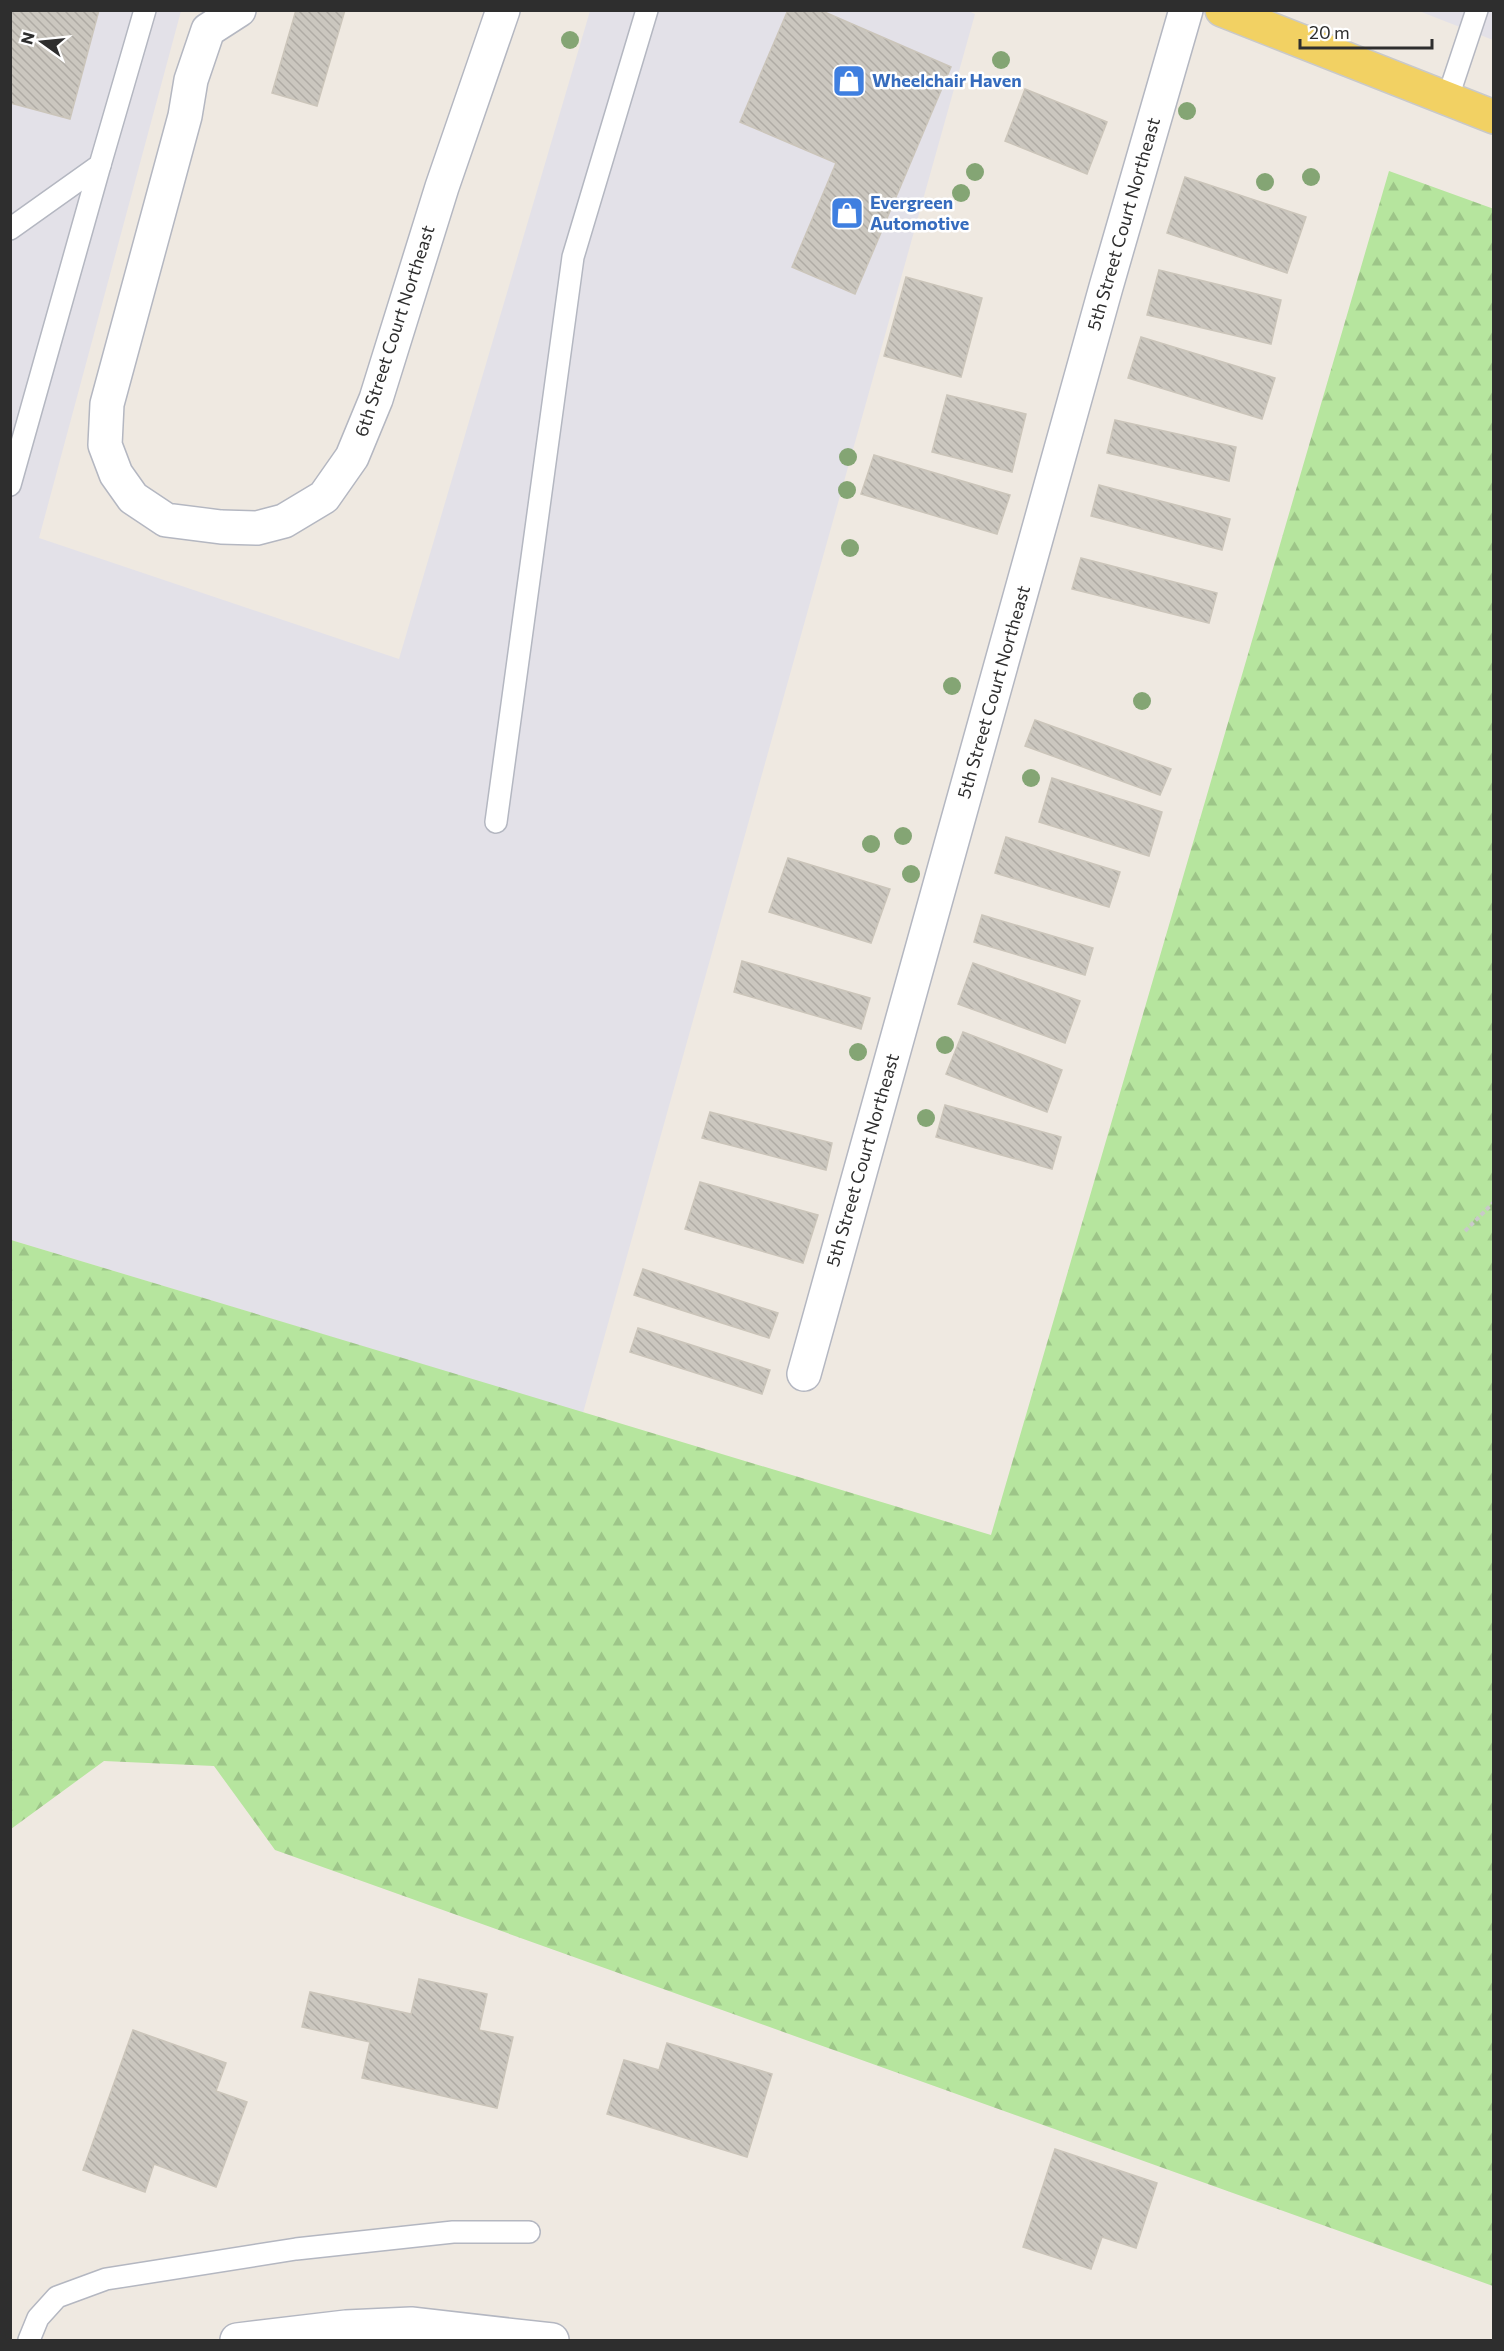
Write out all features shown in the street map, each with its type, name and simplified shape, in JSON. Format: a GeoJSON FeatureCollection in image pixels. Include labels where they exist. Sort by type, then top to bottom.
{"type":"FeatureCollection","features":[{"type":"Feature","properties":{"kind":"main road"},"geometry":{"type":"LineString","coordinates":[[1222,10],[1494,117]]}},
{"type":"Feature","properties":{"kind":"street","name":"6th Street Court Northeast"},"geometry":{"type":"LineString","coordinates":[[239,10],[208,30],[191,80],[182,128],[107,404],[105,445],[116,474],[134,498],[166,520],[221,527],[257,528],[285,521],[324,497],[352,457],[376,399],[442,187],[503,10]]}},
{"type":"Feature","properties":{"kind":"street","name":"5th Street Court Northeast"},"geometry":{"type":"LineString","coordinates":[[804,1374],[1100,309],[1186,10]]}},
{"type":"Feature","properties":{"kind":"street"},"geometry":{"type":"LineString","coordinates":[[237,2340],[346,2327],[411,2324],[552,2340]]}},
{"type":"Feature","properties":{"kind":"lane"},"geometry":{"type":"LineString","coordinates":[[10,485],[145,10]]}},
{"type":"Feature","properties":{"kind":"lane"},"geometry":{"type":"LineString","coordinates":[[496,822],[573,257],[647,10]]}},
{"type":"Feature","properties":{"kind":"lane"},"geometry":{"type":"LineString","coordinates":[[1447,100],[1476,10]]}},
{"type":"Feature","properties":{"kind":"lane"},"geometry":{"type":"LineString","coordinates":[[10,229],[100,165]]}},
{"type":"Feature","properties":{"kind":"lane"},"geometry":{"type":"LineString","coordinates":[[29,2340],[38,2318],[57,2297],[106,2279],[296,2248],[453,2232],[529,2232]]}},
{"type":"Feature","properties":{"kind":"path"},"geometry":{"type":"LineString","coordinates":[[1465,1231],[1494,1202]]}},
{"type":"Feature","properties":{"kind":"shaded area"},"geometry":{"type":"Polygon","coordinates":[[[966,10],[975,14],[583,1413],[11,1240],[10,11],[181,11],[39,538],[399,659],[590,11],[966,10]]]}},
{"type":"Feature","properties":{"kind":"shaded area"},"geometry":{"type":"Polygon","coordinates":[[[1419,11],[1493,11],[1493,40],[1419,11]]]}},
{"type":"Feature","properties":{"kind":"green space"},"geometry":{"type":"Polygon","coordinates":[[[1389,171],[1494,209],[1493,2286],[275,1850],[214,1766],[104,1761],[11,1829],[11,1240],[991,1535],[1389,171]]]}},
{"type":"Feature","properties":{"kind":"building"},"geometry":{"type":"Polygon","coordinates":[[[10,10],[99,10],[70,119],[10,103],[10,10]]]}},
{"type":"Feature","properties":{"kind":"building"},"geometry":{"type":"Polygon","coordinates":[[[296,10],[345,10],[317,106],[272,93],[296,10]]]}},
{"type":"Feature","properties":{"kind":"building"},"geometry":{"type":"Polygon","coordinates":[[[788,10],[820,10],[951,67],[855,294],[792,267],[836,163],[740,122],[788,10]]]}},
{"type":"Feature","properties":{"kind":"building"},"geometry":{"type":"Polygon","coordinates":[[[1025,89],[1107,122],[1087,174],[1005,141],[1025,89]]]}},
{"type":"Feature","properties":{"kind":"building"},"geometry":{"type":"Polygon","coordinates":[[[1185,177],[1306,217],[1287,273],[1167,233],[1185,177]]]}},
{"type":"Feature","properties":{"kind":"building"},"geometry":{"type":"Polygon","coordinates":[[[1159,270],[1281,300],[1271,344],[1147,315],[1159,270]]]}},
{"type":"Feature","properties":{"kind":"building"},"geometry":{"type":"Polygon","coordinates":[[[906,277],[982,298],[961,377],[884,356],[906,277]]]}},
{"type":"Feature","properties":{"kind":"building"},"geometry":{"type":"Polygon","coordinates":[[[1141,337],[1275,378],[1262,419],[1128,378],[1141,337]]]}},
{"type":"Feature","properties":{"kind":"building"},"geometry":{"type":"Polygon","coordinates":[[[947,395],[1026,414],[1012,472],[932,452],[947,395]]]}},
{"type":"Feature","properties":{"kind":"building"},"geometry":{"type":"Polygon","coordinates":[[[1115,420],[1236,447],[1229,481],[1107,453],[1115,420]]]}},
{"type":"Feature","properties":{"kind":"building"},"geometry":{"type":"Polygon","coordinates":[[[874,455],[1010,495],[997,534],[861,494],[874,455]]]}},
{"type":"Feature","properties":{"kind":"building"},"geometry":{"type":"Polygon","coordinates":[[[1099,485],[1230,519],[1222,550],[1091,516],[1099,485]]]}},
{"type":"Feature","properties":{"kind":"building"},"geometry":{"type":"Polygon","coordinates":[[[1081,558],[1217,593],[1209,623],[1072,589],[1081,558]]]}},
{"type":"Feature","properties":{"kind":"building"},"geometry":{"type":"Polygon","coordinates":[[[1035,720],[1171,769],[1160,795],[1025,746],[1035,720]]]}},
{"type":"Feature","properties":{"kind":"building"},"geometry":{"type":"Polygon","coordinates":[[[1052,778],[1162,812],[1149,856],[1039,822],[1052,778]]]}},
{"type":"Feature","properties":{"kind":"building"},"geometry":{"type":"Polygon","coordinates":[[[1006,837],[1120,872],[1109,907],[995,873],[1006,837]]]}},
{"type":"Feature","properties":{"kind":"building"},"geometry":{"type":"Polygon","coordinates":[[[788,858],[890,889],[871,943],[769,912],[788,858]]]}},
{"type":"Feature","properties":{"kind":"building"},"geometry":{"type":"Polygon","coordinates":[[[982,915],[1093,948],[1085,975],[974,942],[982,915]]]}},
{"type":"Feature","properties":{"kind":"building"},"geometry":{"type":"Polygon","coordinates":[[[742,961],[870,998],[861,1029],[734,992],[742,961]]]}},
{"type":"Feature","properties":{"kind":"building"},"geometry":{"type":"Polygon","coordinates":[[[973,963],[1080,1001],[1065,1043],[958,1004],[973,963]]]}},
{"type":"Feature","properties":{"kind":"building"},"geometry":{"type":"Polygon","coordinates":[[[963,1032],[1062,1070],[1047,1112],[946,1074],[963,1032]]]}},
{"type":"Feature","properties":{"kind":"building"},"geometry":{"type":"Polygon","coordinates":[[[945,1105],[1061,1137],[1052,1169],[936,1137],[945,1105]]]}},
{"type":"Feature","properties":{"kind":"building"},"geometry":{"type":"Polygon","coordinates":[[[710,1112],[832,1143],[826,1170],[702,1138],[710,1112]]]}},
{"type":"Feature","properties":{"kind":"building"},"geometry":{"type":"Polygon","coordinates":[[[700,1182],[818,1215],[803,1263],[685,1229],[700,1182]]]}},
{"type":"Feature","properties":{"kind":"building"},"geometry":{"type":"Polygon","coordinates":[[[643,1269],[778,1313],[769,1338],[634,1295],[643,1269]]]}},
{"type":"Feature","properties":{"kind":"building"},"geometry":{"type":"Polygon","coordinates":[[[638,1328],[770,1370],[762,1394],[630,1352],[638,1328]]]}},
{"type":"Feature","properties":{"kind":"building"},"geometry":{"type":"Polygon","coordinates":[[[419,1979],[487,1994],[479,2030],[513,2037],[497,2108],[362,2078],[370,2042],[302,2027],[310,1992],[411,2014],[419,1979]]]}},
{"type":"Feature","properties":{"kind":"building"},"geometry":{"type":"Polygon","coordinates":[[[133,2030],[226,2063],[216,2091],[247,2102],[216,2187],[154,2164],[145,2192],[83,2170],[133,2030]]]}},
{"type":"Feature","properties":{"kind":"building"},"geometry":{"type":"Polygon","coordinates":[[[667,2043],[772,2074],[747,2157],[607,2114],[624,2060],[659,2070],[667,2043]]]}},
{"type":"Feature","properties":{"kind":"building"},"geometry":{"type":"Polygon","coordinates":[[[1055,2149],[1157,2183],[1136,2248],[1102,2237],[1091,2269],[1023,2247],[1055,2149]]]}},
{"type":"Feature","properties":{"kind":"place","name":"Wheelchair Haven"},"geometry":{"type":"Point","coordinates":[849,81]}},
{"type":"Feature","properties":{"kind":"place","name":"Evergreen Automotive"},"geometry":{"type":"Point","coordinates":[847,213]}}]}
